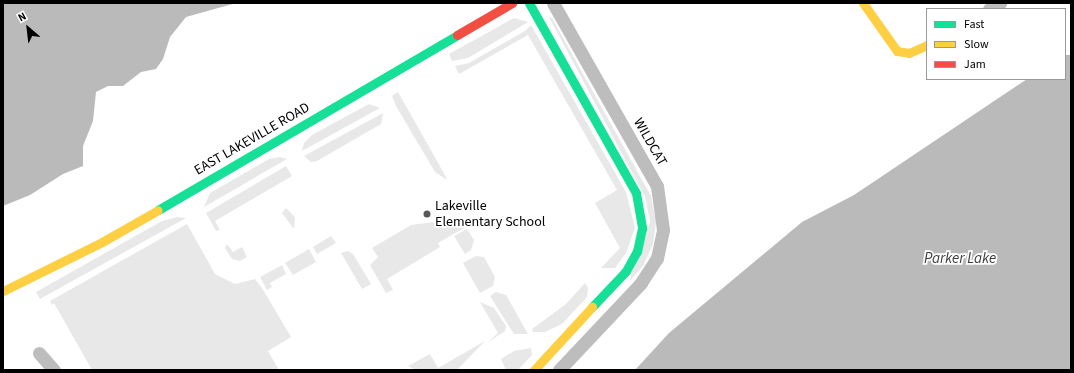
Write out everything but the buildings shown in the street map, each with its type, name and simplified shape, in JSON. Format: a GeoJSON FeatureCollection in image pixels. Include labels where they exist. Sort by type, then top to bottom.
{"type":"FeatureCollection","features":[{"type":"Feature","properties":{"kind":"main road","name":"EAST LAKEVILLE ROAD"},"geometry":{"type":"LineString","coordinates":[[3,291],[102,242],[512,3]]}},
{"type":"Feature","properties":{"kind":"main road"},"geometry":{"type":"LineString","coordinates":[[529,3],[636,193],[642,228],[636,251],[626,271],[611,290],[534,370]]}},
{"type":"Feature","properties":{"kind":"main road"},"geometry":{"type":"LineString","coordinates":[[863,3],[897,51],[909,53],[926,45]]}},
{"type":"Feature","properties":{"kind":"street","name":"WILDCAT"},"geometry":{"type":"LineString","coordinates":[[553,3],[657,186],[663,230],[657,258],[626,301],[559,370]]}},
{"type":"Feature","properties":{"kind":"street"},"geometry":{"type":"LineString","coordinates":[[991,8],[1000,3]]}},
{"type":"Feature","properties":{"kind":"street"},"geometry":{"type":"LineString","coordinates":[[611,290],[626,301]]}},
{"type":"Feature","properties":{"kind":"street"},"geometry":{"type":"LineString","coordinates":[[39,354],[54,370]]}},
{"type":"Feature","properties":{"kind":"shaded area"},"geometry":{"type":"Polygon","coordinates":[[[549,17],[552,18],[651,196],[656,223],[653,244],[643,266],[629,282],[650,221],[645,197],[549,17]]]}},
{"type":"Feature","properties":{"kind":"shaded area"},"geometry":{"type":"Polygon","coordinates":[[[514,18],[528,22],[468,58],[452,61],[449,54],[514,18]]]}},
{"type":"Feature","properties":{"kind":"shaded area"},"geometry":{"type":"Polygon","coordinates":[[[531,25],[626,192],[635,228],[626,253],[615,268],[601,268],[620,248],[595,203],[617,190],[528,35],[459,74],[455,66],[469,63],[525,31],[531,25]]]}},
{"type":"Feature","properties":{"kind":"shaded area"},"geometry":{"type":"Polygon","coordinates":[[[398,92],[447,180],[435,172],[396,106],[392,96],[398,92]]]}},
{"type":"Feature","properties":{"kind":"shaded area"},"geometry":{"type":"Polygon","coordinates":[[[369,104],[380,108],[302,151],[304,143],[312,135],[369,104]]]}},
{"type":"Feature","properties":{"kind":"shaded area"},"geometry":{"type":"Polygon","coordinates":[[[383,113],[381,124],[317,161],[311,162],[304,156],[383,113]]]}},
{"type":"Feature","properties":{"kind":"shaded area"},"geometry":{"type":"Polygon","coordinates":[[[280,157],[287,159],[204,207],[210,193],[269,159],[280,157]]]}},
{"type":"Feature","properties":{"kind":"shaded area"},"geometry":{"type":"Polygon","coordinates":[[[286,166],[292,176],[215,221],[220,230],[216,231],[206,213],[286,166]]]}},
{"type":"Feature","properties":{"kind":"shaded area"},"geometry":{"type":"Polygon","coordinates":[[[286,208],[295,217],[294,229],[282,213],[286,208]]]}},
{"type":"Feature","properties":{"kind":"shaded area"},"geometry":{"type":"Polygon","coordinates":[[[177,217],[186,218],[40,299],[36,292],[162,221],[177,217]]]}},
{"type":"Feature","properties":{"kind":"shaded area"},"geometry":{"type":"Polygon","coordinates":[[[449,220],[466,227],[438,243],[440,247],[387,279],[393,290],[386,293],[370,265],[378,257],[372,248],[411,225],[449,220]]]}},
{"type":"Feature","properties":{"kind":"shaded area"},"geometry":{"type":"Polygon","coordinates":[[[187,224],[215,274],[235,284],[255,279],[262,288],[291,337],[268,351],[279,370],[92,370],[54,303],[52,305],[50,301],[187,224]]]}},
{"type":"Feature","properties":{"kind":"shaded area"},"geometry":{"type":"Polygon","coordinates":[[[467,229],[474,240],[471,250],[465,254],[454,236],[467,229]]]}},
{"type":"Feature","properties":{"kind":"shaded area"},"geometry":{"type":"Polygon","coordinates":[[[331,236],[336,243],[317,254],[313,247],[331,236]]]}},
{"type":"Feature","properties":{"kind":"shaded area"},"geometry":{"type":"Polygon","coordinates":[[[227,244],[233,252],[242,247],[247,257],[240,261],[232,259],[225,248],[227,244]]]}},
{"type":"Feature","properties":{"kind":"shaded area"},"geometry":{"type":"Polygon","coordinates":[[[309,249],[316,262],[293,275],[285,263],[309,249]]]}},
{"type":"Feature","properties":{"kind":"shaded area"},"geometry":{"type":"Polygon","coordinates":[[[348,251],[353,254],[371,284],[362,289],[341,253],[348,251]]]}},
{"type":"Feature","properties":{"kind":"shaded area"},"geometry":{"type":"Polygon","coordinates":[[[476,256],[484,257],[495,277],[493,286],[480,293],[463,263],[476,256]]]}},
{"type":"Feature","properties":{"kind":"shaded area"},"geometry":{"type":"Polygon","coordinates":[[[282,265],[286,274],[270,283],[272,287],[267,290],[260,277],[282,265]]]}},
{"type":"Feature","properties":{"kind":"shaded area"},"geometry":{"type":"Polygon","coordinates":[[[585,283],[588,288],[587,297],[562,324],[545,332],[533,332],[532,329],[566,304],[585,283]]]}},
{"type":"Feature","properties":{"kind":"shaded area"},"geometry":{"type":"Polygon","coordinates":[[[496,292],[506,295],[528,334],[514,334],[490,296],[496,292]]]}},
{"type":"Feature","properties":{"kind":"shaded area"},"geometry":{"type":"Polygon","coordinates":[[[480,302],[494,308],[506,326],[505,331],[488,342],[498,333],[480,302]]]}},
{"type":"Feature","properties":{"kind":"shaded area"},"geometry":{"type":"Polygon","coordinates":[[[485,341],[457,370],[416,370],[408,366],[430,354],[438,368],[485,341]]]}},
{"type":"Feature","properties":{"kind":"shaded area"},"geometry":{"type":"Polygon","coordinates":[[[531,348],[532,355],[518,370],[506,370],[501,359],[514,351],[531,348]]]}},
{"type":"Feature","properties":{"kind":"water"},"geometry":{"type":"Polygon","coordinates":[[[3,3],[236,3],[186,17],[170,37],[163,59],[156,69],[141,72],[123,86],[108,86],[96,92],[93,121],[83,146],[83,166],[63,174],[30,195],[3,206],[3,3]]]}},
{"type":"Feature","properties":{"kind":"water","name":"Parker Lake"},"geometry":{"type":"Polygon","coordinates":[[[1066,55],[1071,55],[1071,370],[635,370],[669,333],[802,222],[854,195],[1026,80],[1066,80],[1066,55]]]}},
{"type":"Feature","properties":{"kind":"traffic: fast"},"geometry":{"type":"LineString","coordinates":[[529,3],[636,193],[642,228],[637,251],[626,271],[592,307]]}},
{"type":"Feature","properties":{"kind":"traffic: fast"},"geometry":{"type":"LineString","coordinates":[[158,210],[457,35]]}},
{"type":"Feature","properties":{"kind":"traffic: slow"},"geometry":{"type":"LineString","coordinates":[[863,3],[897,51],[909,53],[926,45]]}},
{"type":"Feature","properties":{"kind":"traffic: slow"},"geometry":{"type":"LineString","coordinates":[[3,291],[102,242],[158,210]]}},
{"type":"Feature","properties":{"kind":"traffic: slow"},"geometry":{"type":"LineString","coordinates":[[534,370],[592,307]]}},
{"type":"Feature","properties":{"kind":"traffic: jam"},"geometry":{"type":"LineString","coordinates":[[457,35],[512,3]]}},
{"type":"Feature","properties":{"kind":"place","name":"Lakeville Elementary School"},"geometry":{"type":"Point","coordinates":[427,214]}}]}
